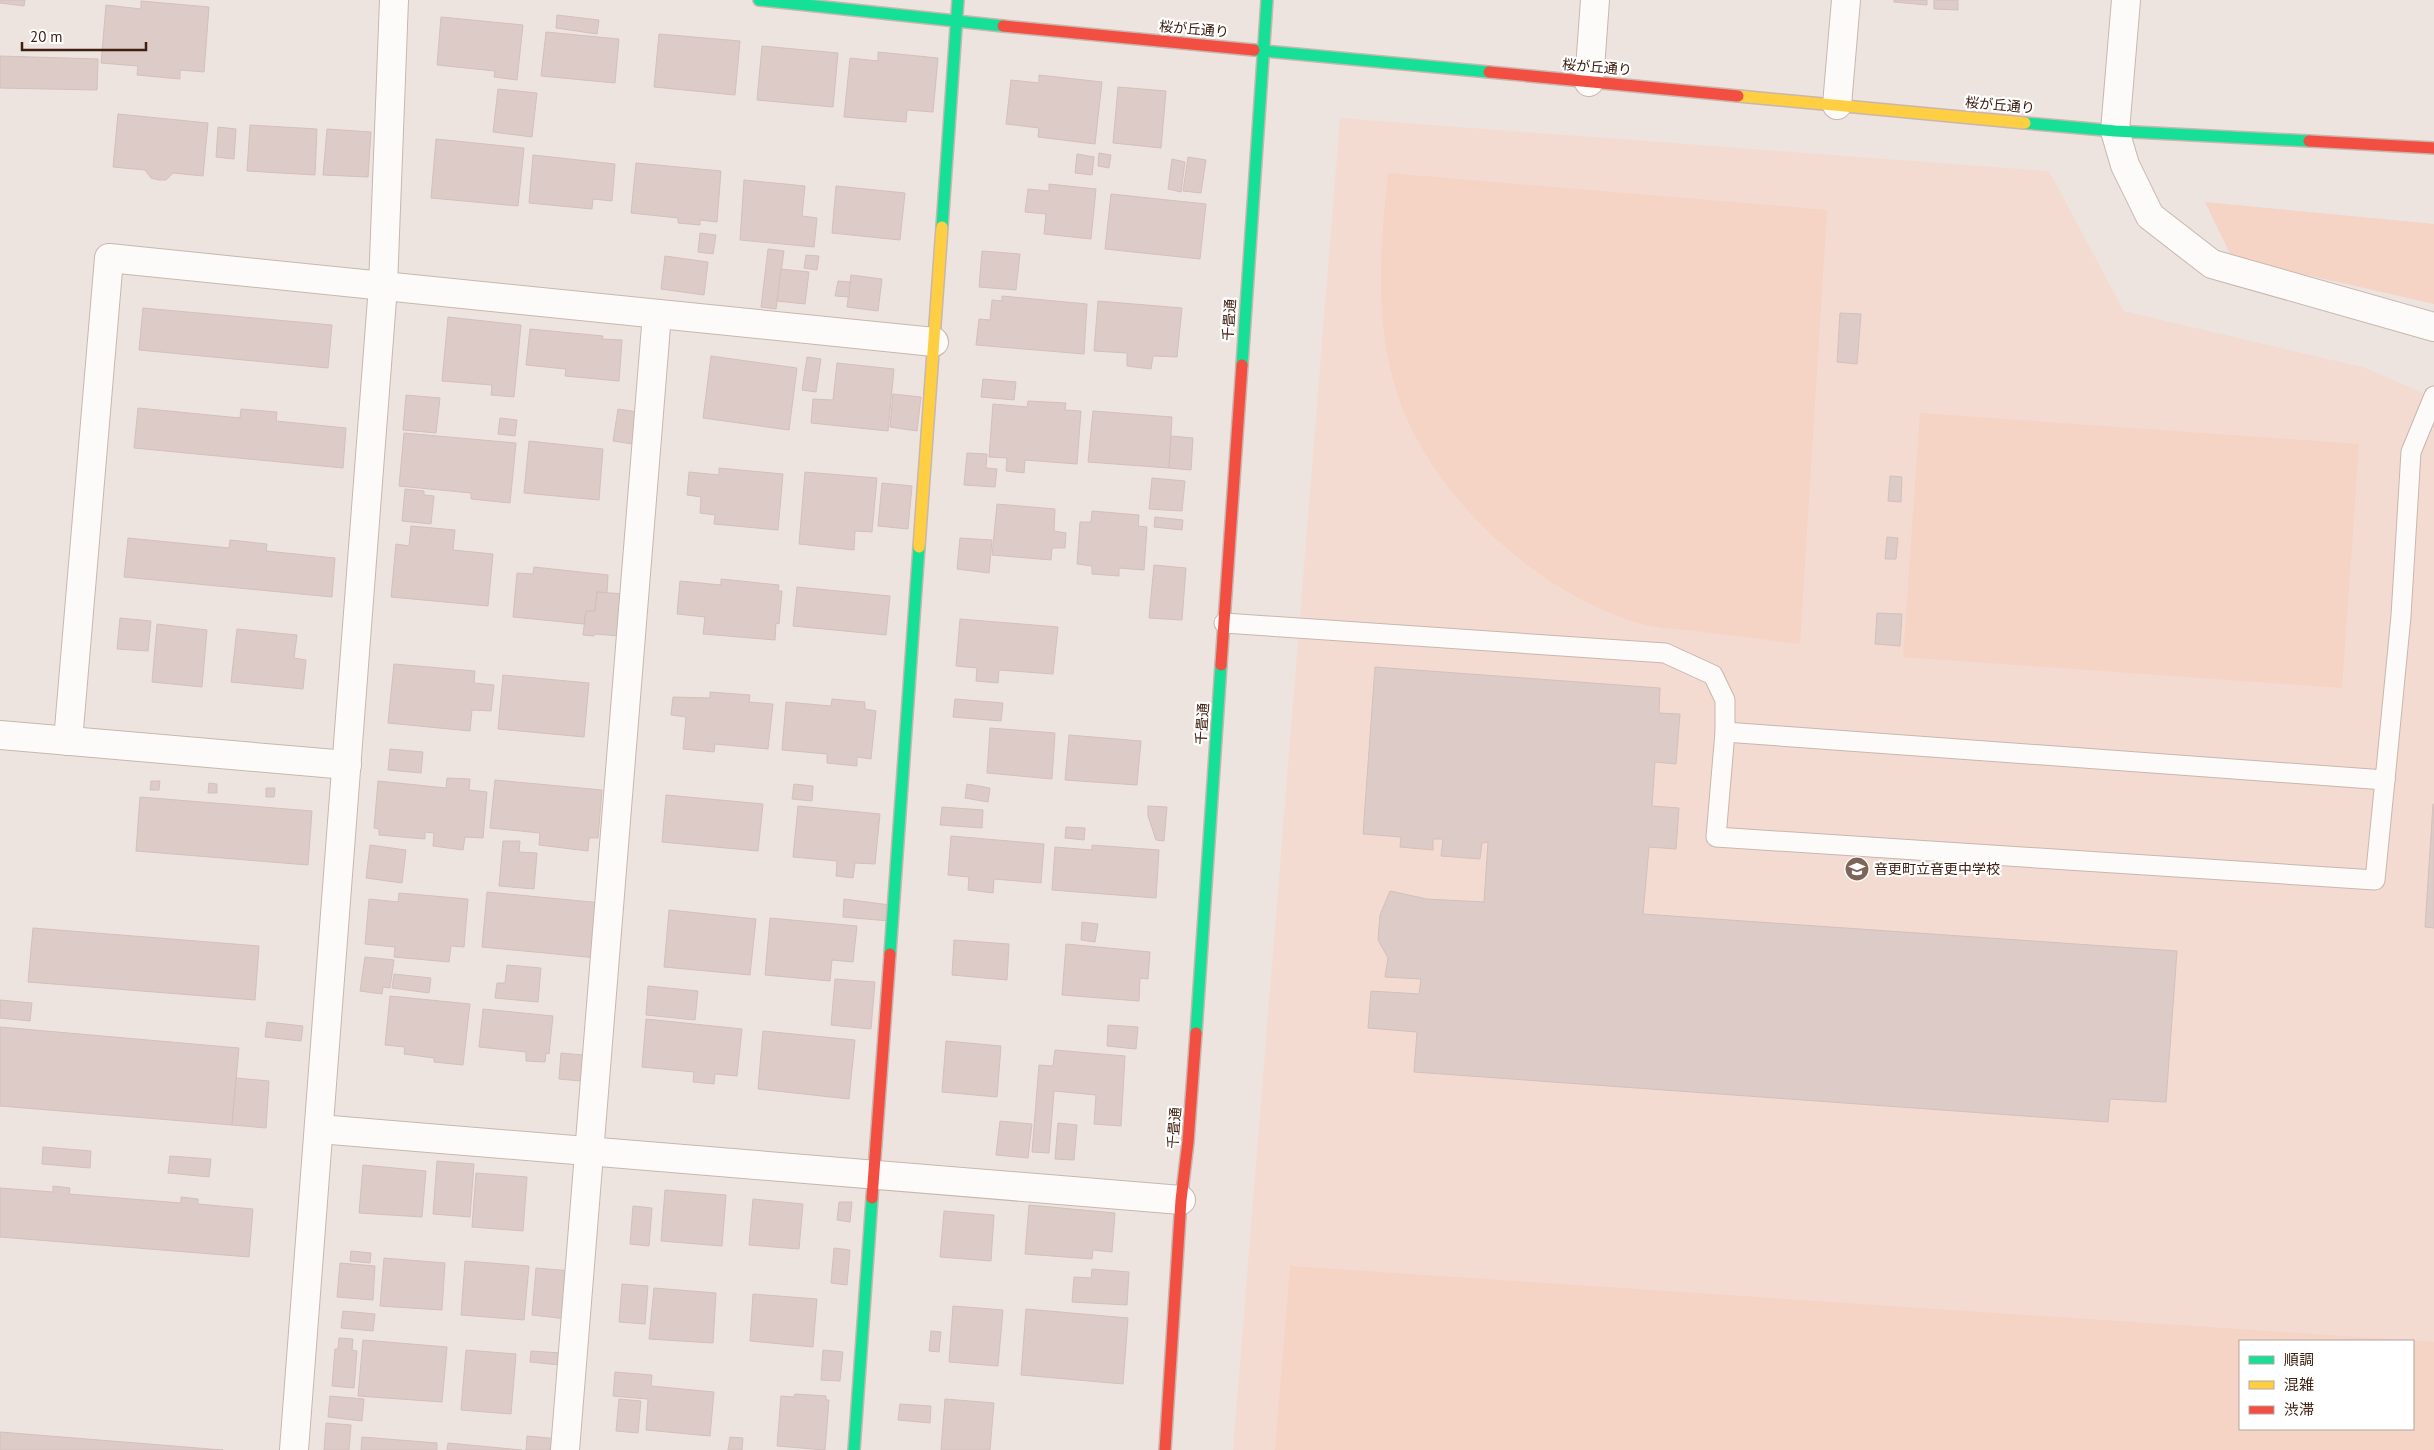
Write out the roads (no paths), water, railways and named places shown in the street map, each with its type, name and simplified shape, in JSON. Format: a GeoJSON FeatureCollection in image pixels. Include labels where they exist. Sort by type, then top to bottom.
{"type":"FeatureCollection","features":[{"type":"Feature","properties":{"kind":"street"},"geometry":{"type":"LineString","coordinates":[[294,1450],[383,286],[394,0]]}},
{"type":"Feature","properties":{"kind":"street","name":"桜が丘通り"},"geometry":{"type":"LineString","coordinates":[[758,0],[956,22],[2115,131],[2434,148]]}},
{"type":"Feature","properties":{"kind":"street"},"geometry":{"type":"LineString","coordinates":[[854,1450],[872,1175],[958,0]]}},
{"type":"Feature","properties":{"kind":"street","name":"千畳通"},"geometry":{"type":"LineString","coordinates":[[1165,1450],[1181,1200],[1188,1142],[1267,0]]}},
{"type":"Feature","properties":{"kind":"street"},"geometry":{"type":"LineString","coordinates":[[1588,82],[1595,0]]}},
{"type":"Feature","properties":{"kind":"street"},"geometry":{"type":"LineString","coordinates":[[1837,105],[1846,0]]}},
{"type":"Feature","properties":{"kind":"street"},"geometry":{"type":"LineString","coordinates":[[2126,0],[2115,131],[2125,165],[2150,216],[2212,264],[2434,327]]}},
{"type":"Feature","properties":{"kind":"street"},"geometry":{"type":"LineString","coordinates":[[68,741],[109,258],[934,342]]}},
{"type":"Feature","properties":{"kind":"street"},"geometry":{"type":"LineString","coordinates":[[565,1450],[657,314]]}},
{"type":"Feature","properties":{"kind":"street"},"geometry":{"type":"LineString","coordinates":[[0,735],[347,766]]}},
{"type":"Feature","properties":{"kind":"street"},"geometry":{"type":"LineString","coordinates":[[319,1129],[1181,1200]]}},
{"type":"Feature","properties":{"kind":"lane"},"geometry":{"type":"LineString","coordinates":[[1224,623],[1665,653],[1713,675],[1725,700],[1725,732],[1716,836],[2375,880],[2401,616],[2411,452],[2434,396]]}},
{"type":"Feature","properties":{"kind":"lane"},"geometry":{"type":"LineString","coordinates":[[1725,732],[2385,780]]}},
{"type":"Feature","properties":{"kind":"place","name":"音更町立音更中学校"},"geometry":{"type":"Point","coordinates":[1857,869]}}]}
